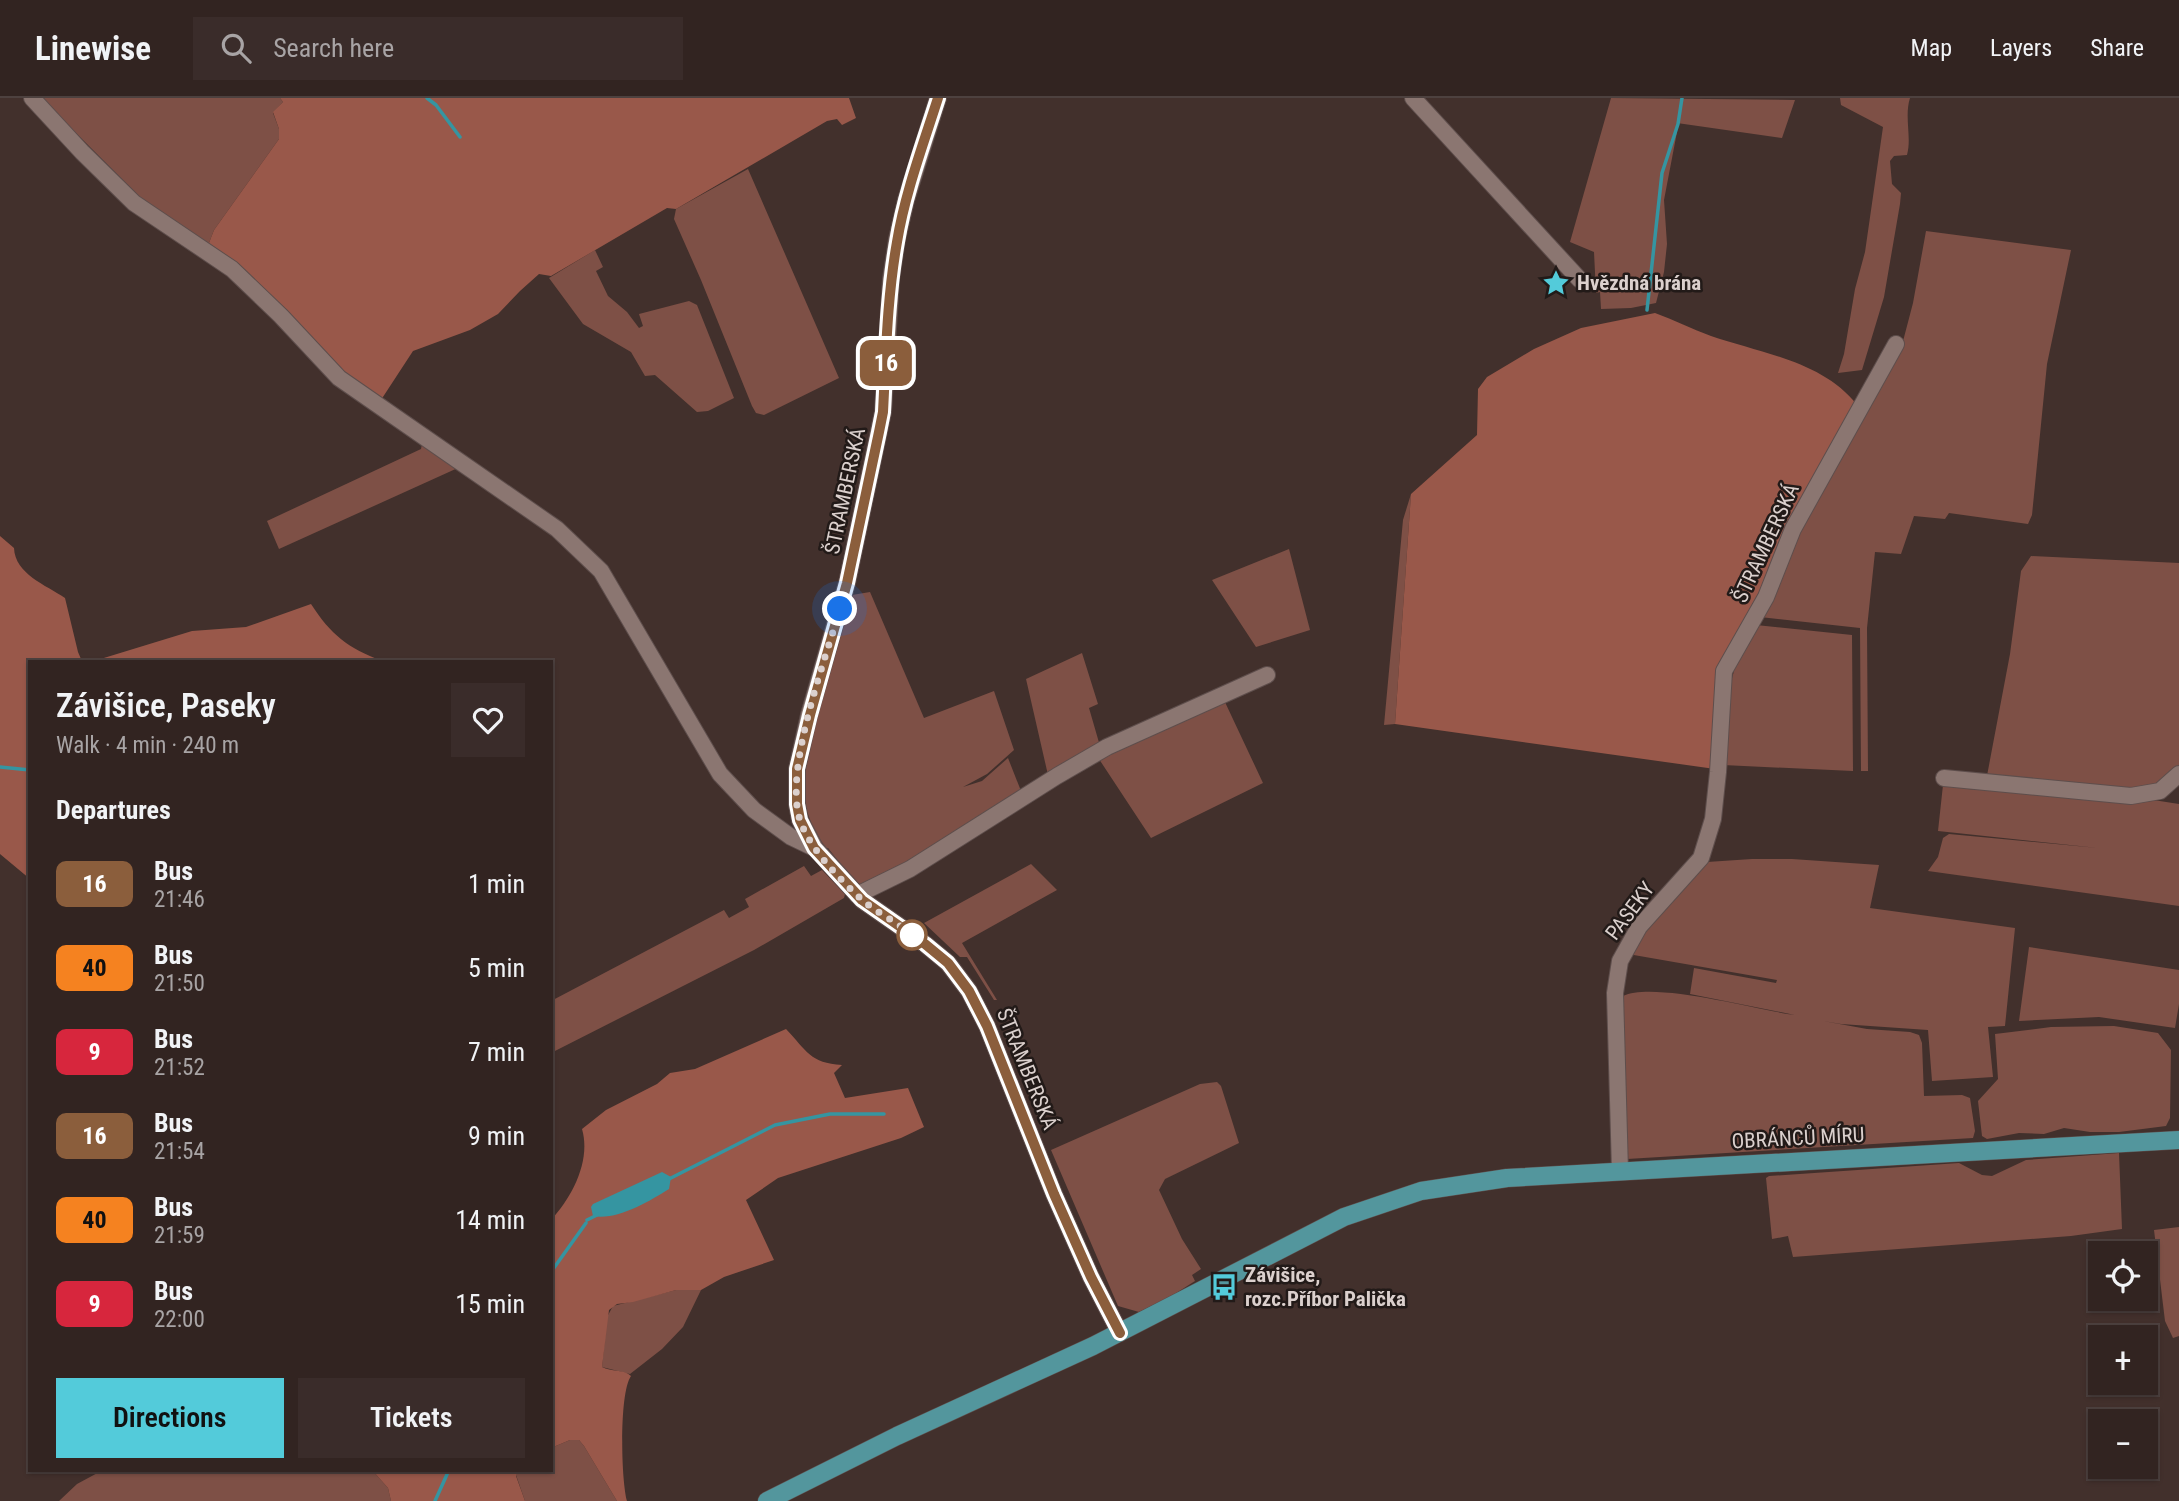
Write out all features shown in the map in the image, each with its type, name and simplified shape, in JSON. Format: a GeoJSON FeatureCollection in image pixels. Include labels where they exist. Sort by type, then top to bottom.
{"type":"FeatureCollection","features":[{"type":"Feature","properties":{"kind":"main road","name":"OBRÁNCŮ MÍRU"},"geometry":{"type":"LineString","coordinates":[[767,1501],[897,1436],[1120,1333],[1344,1217],[1421,1191],[1486,1180],[2179,1140]]}},
{"type":"Feature","properties":{"kind":"street"},"geometry":{"type":"LineString","coordinates":[[32,98],[134,203],[232,269],[339,378],[557,529],[601,571],[720,775],[754,810],[791,837],[814,848]]}},
{"type":"Feature","properties":{"kind":"street","name":"ŠTRAMBERSKÁ"},"geometry":{"type":"LineString","coordinates":[[938,98],[906,200],[897,239],[891,279],[883,412],[847,583],[797,769],[797,804],[800,820],[814,848],[857,895],[940,955],[969,991],[987,1026],[1080,1255],[1120,1333]]}},
{"type":"Feature","properties":{"kind":"street"},"geometry":{"type":"LineString","coordinates":[[1413,98],[1580,279]]}},
{"type":"Feature","properties":{"kind":"street","name":"ŠTRAMBERSKÁ"},"geometry":{"type":"LineString","coordinates":[[1718,772],[1724,671],[1766,597],[1793,529],[1896,344]]}},
{"type":"Feature","properties":{"kind":"street"},"geometry":{"type":"LineString","coordinates":[[857,895],[910,869],[1107,747],[1267,675]]}},
{"type":"Feature","properties":{"kind":"street","name":"PASEKY"},"geometry":{"type":"LineString","coordinates":[[1620,1171],[1615,993],[1620,961],[1639,927],[1701,858],[1713,819],[1718,772]]}},
{"type":"Feature","properties":{"kind":"street"},"geometry":{"type":"LineString","coordinates":[[1944,778],[2131,796],[2160,790],[2179,774]]}},
{"type":"Feature","properties":{"kind":"shaded area"},"geometry":{"type":"Polygon","coordinates":[[[41,98],[280,98],[283,102],[273,113],[279,129],[279,139],[214,230],[207,248],[148,205],[41,98]]]}},
{"type":"Feature","properties":{"kind":"shaded area"},"geometry":{"type":"Polygon","coordinates":[[[280,98],[849,98],[856,118],[842,125],[837,119],[827,121],[676,209],[667,208],[551,276],[539,274],[498,314],[470,330],[413,351],[379,403],[351,384],[207,248],[214,230],[279,139],[279,129],[273,112],[283,102],[280,98]]]}},
{"type":"Feature","properties":{"kind":"shaded area"},"geometry":{"type":"Polygon","coordinates":[[[1611,98],[1795,100],[1782,138],[1677,123],[1664,200],[1667,244],[1664,272],[1656,303],[1631,308],[1601,309],[1600,292],[1596,293],[1594,252],[1570,242],[1611,98]]]}},
{"type":"Feature","properties":{"kind":"shaded area"},"geometry":{"type":"Polygon","coordinates":[[[1840,98],[1910,98],[1907,155],[1894,156],[1890,161],[1892,184],[1901,193],[1884,297],[1862,370],[1838,373],[1865,252],[1883,127],[1841,105],[1840,98]]]}},
{"type":"Feature","properties":{"kind":"shaded area"},"geometry":{"type":"Polygon","coordinates":[[[748,169],[839,378],[764,415],[756,413],[752,406],[674,219],[676,209],[748,169]]]}},
{"type":"Feature","properties":{"kind":"shaded area"},"geometry":{"type":"Polygon","coordinates":[[[1926,231],[2071,250],[2047,364],[2032,515],[2028,524],[1949,513],[1945,519],[1914,516],[1901,554],[1875,552],[1867,628],[1868,771],[1861,771],[1860,628],[1760,617],[1786,551],[1902,345],[1913,303],[1926,231]]]}},
{"type":"Feature","properties":{"kind":"shaded area"},"geometry":{"type":"Polygon","coordinates":[[[595,250],[603,267],[596,271],[608,296],[627,312],[639,328],[643,326],[639,314],[689,301],[697,305],[734,398],[708,411],[697,412],[655,375],[645,376],[631,352],[583,324],[549,278],[595,250]]]}},
{"type":"Feature","properties":{"kind":"shaded area"},"geometry":{"type":"Polygon","coordinates":[[[1655,313],[1711,336],[1809,368],[1843,390],[1857,405],[1763,595],[1721,669],[1715,769],[1395,724],[1411,494],[1477,435],[1478,389],[1487,377],[1534,349],[1581,328],[1655,313]]]}},
{"type":"Feature","properties":{"kind":"shaded area"},"geometry":{"type":"Polygon","coordinates":[[[422,444],[460,467],[279,549],[267,521],[421,449],[422,444]]]}},
{"type":"Feature","properties":{"kind":"shaded area"},"geometry":{"type":"Polygon","coordinates":[[[1411,494],[1395,724],[1384,725],[1403,520],[1411,494]]]}},
{"type":"Feature","properties":{"kind":"shaded area"},"geometry":{"type":"Polygon","coordinates":[[[0,536],[14,548],[20,565],[26,572],[65,598],[78,652],[84,660],[28,660],[28,877],[0,854],[0,536]]]}},
{"type":"Feature","properties":{"kind":"shaded area"},"geometry":{"type":"Polygon","coordinates":[[[1289,549],[1310,630],[1256,647],[1212,580],[1289,549]]]}},
{"type":"Feature","properties":{"kind":"shaded area"},"geometry":{"type":"Polygon","coordinates":[[[2031,556],[2179,563],[2179,768],[2148,790],[1986,781],[2010,654],[2021,571],[2031,556]]]}},
{"type":"Feature","properties":{"kind":"shaded area"},"geometry":{"type":"Polygon","coordinates":[[[870,592],[924,718],[994,691],[1014,750],[987,774],[963,787],[982,781],[1008,758],[1021,791],[1009,802],[864,888],[850,876],[814,831],[804,803],[804,766],[852,595],[870,592]]]}},
{"type":"Feature","properties":{"kind":"shaded area"},"geometry":{"type":"Polygon","coordinates":[[[311,604],[341,639],[380,660],[97,660],[192,631],[246,627],[311,604]]]}},
{"type":"Feature","properties":{"kind":"shaded area"},"geometry":{"type":"Polygon","coordinates":[[[1756,625],[1852,635],[1853,771],[1723,765],[1730,686],[1735,667],[1756,625]]]}},
{"type":"Feature","properties":{"kind":"shaded area"},"geometry":{"type":"Polygon","coordinates":[[[1082,653],[1098,704],[1089,708],[1100,746],[1048,775],[1026,679],[1082,653]]]}},
{"type":"Feature","properties":{"kind":"shaded area"},"geometry":{"type":"Polygon","coordinates":[[[1224,700],[1263,783],[1151,838],[1097,756],[1224,700]]]}},
{"type":"Feature","properties":{"kind":"shaded area"},"geometry":{"type":"Polygon","coordinates":[[[1943,785],[1968,789],[2147,799],[2179,804],[2179,906],[1928,871],[1938,857],[1943,838],[1949,834],[2098,848],[1938,831],[1943,785]]]}},
{"type":"Feature","properties":{"kind":"shaded area"},"geometry":{"type":"Polygon","coordinates":[[[1752,859],[1879,865],[1870,908],[2015,928],[2005,1026],[1988,1027],[1993,1077],[1932,1081],[1928,1030],[1823,1021],[1867,1029],[1910,1032],[1919,1035],[1922,1043],[1924,1096],[1962,1095],[1970,1098],[1975,1131],[1973,1138],[1627,1159],[1623,996],[1638,992],[1681,994],[1795,1015],[1690,994],[1694,968],[1776,983],[1777,980],[1628,954],[1648,924],[1707,862],[1752,859]]]}},
{"type":"Feature","properties":{"kind":"shaded area"},"geometry":{"type":"Polygon","coordinates":[[[1031,864],[1057,890],[962,943],[997,1000],[994,1000],[967,957],[960,957],[924,923],[1031,864]]]}},
{"type":"Feature","properties":{"kind":"shaded area"},"geometry":{"type":"Polygon","coordinates":[[[804,866],[811,876],[822,870],[845,894],[844,898],[754,950],[553,1052],[553,1000],[724,910],[729,918],[749,907],[745,899],[804,866]]]}},
{"type":"Feature","properties":{"kind":"shaded area"},"geometry":{"type":"Polygon","coordinates":[[[2029,947],[2179,970],[2179,1004],[2175,1028],[2099,1017],[2019,1021],[2029,947]]]}},
{"type":"Feature","properties":{"kind":"shaded area"},"geometry":{"type":"Polygon","coordinates":[[[2114,1026],[2158,1033],[2171,1050],[2170,1118],[2166,1126],[2119,1132],[2090,1132],[2064,1128],[2044,1134],[2019,1133],[1987,1139],[1982,1136],[1978,1101],[1998,1079],[1995,1034],[2051,1027],[2114,1026]]]}},
{"type":"Feature","properties":{"kind":"shaded area"},"geometry":{"type":"Polygon","coordinates":[[[786,1029],[816,1059],[842,1065],[834,1073],[845,1098],[908,1088],[924,1127],[901,1138],[778,1178],[746,1200],[774,1260],[724,1277],[701,1290],[676,1290],[617,1304],[609,1310],[602,1367],[631,1376],[624,1400],[622,1437],[627,1501],[617,1501],[579,1440],[570,1440],[553,1447],[553,1218],[573,1189],[582,1165],[582,1129],[606,1110],[657,1084],[670,1073],[695,1069],[786,1029]]]}},
{"type":"Feature","properties":{"kind":"shaded area"},"geometry":{"type":"Polygon","coordinates":[[[1217,1082],[1221,1086],[1239,1143],[1165,1179],[1159,1190],[1182,1239],[1201,1269],[1192,1275],[1195,1281],[1139,1312],[1118,1306],[1051,1150],[1200,1084],[1217,1082]]]}},
{"type":"Feature","properties":{"kind":"shaded area"},"geometry":{"type":"Polygon","coordinates":[[[2119,1153],[2122,1229],[2071,1236],[1793,1257],[1788,1236],[1772,1239],[1766,1178],[1769,1176],[1959,1163],[1982,1175],[1992,1176],[2026,1160],[2119,1153]]]}},
{"type":"Feature","properties":{"kind":"shaded area"},"geometry":{"type":"Polygon","coordinates":[[[2179,1227],[2179,1336],[2173,1338],[2165,1321],[2158,1241],[2155,1241],[2154,1230],[2179,1227]]]}},
{"type":"Feature","properties":{"kind":"shaded area"},"geometry":{"type":"Polygon","coordinates":[[[676,1290],[701,1290],[683,1327],[662,1349],[630,1374],[602,1367],[607,1317],[613,1306],[676,1290]]]}},
{"type":"Feature","properties":{"kind":"shaded area"},"geometry":{"type":"Polygon","coordinates":[[[570,1440],[579,1440],[617,1501],[525,1501],[517,1472],[553,1472],[553,1447],[570,1440]]]}},
{"type":"Feature","properties":{"kind":"shaded area"},"geometry":{"type":"Polygon","coordinates":[[[99,1472],[374,1472],[388,1488],[391,1501],[59,1501],[77,1484],[99,1472]]]}},
{"type":"Feature","properties":{"kind":"shaded area"},"geometry":{"type":"Polygon","coordinates":[[[374,1472],[517,1472],[516,1476],[525,1501],[391,1501],[388,1488],[374,1472]]]}},
{"type":"Feature","properties":{"kind":"water"},"geometry":{"type":"Polygon","coordinates":[[[662,1172],[671,1177],[669,1189],[622,1213],[593,1216],[593,1204],[662,1172]]]}},
{"type":"Feature","properties":{"kind":"waterway"},"geometry":{"type":"LineString","coordinates":[[427,98],[436,105],[460,137]]}},
{"type":"Feature","properties":{"kind":"waterway"},"geometry":{"type":"LineString","coordinates":[[1647,310],[1662,173],[1678,124],[1682,98]]}},
{"type":"Feature","properties":{"kind":"waterway"},"geometry":{"type":"LineString","coordinates":[[0,767],[28,770]]}},
{"type":"Feature","properties":{"kind":"waterway"},"geometry":{"type":"LineString","coordinates":[[669,1179],[775,1125],[830,1114],[884,1114]]}},
{"type":"Feature","properties":{"kind":"waterway"},"geometry":{"type":"LineString","coordinates":[[587,1220],[599,1214]]}},
{"type":"Feature","properties":{"kind":"waterway"},"geometry":{"type":"LineString","coordinates":[[553,1269],[586,1223]]}},
{"type":"Feature","properties":{"kind":"waterway"},"geometry":{"type":"LineString","coordinates":[[435,1501],[448,1472]]}},
{"type":"Feature","properties":{"kind":"bus line","name":"16"},"geometry":{"type":"LineString","coordinates":[[938,98],[906,200],[897,239],[891,279],[883,412],[847,583],[797,769],[797,804],[800,820],[814,848],[857,895],[940,955],[969,991],[987,1026],[1080,1255],[1120,1333]]}},
{"type":"Feature","properties":{"kind":"place","name":"Hvězdná brána"},"geometry":{"type":"Point","coordinates":[1556,283]}},
{"type":"Feature","properties":{"kind":"place","name":"Závišice, rozc.Příbor Palička"},"geometry":{"type":"Point","coordinates":[1224,1287]}},
{"type":"Feature","properties":{"kind":"route"},"geometry":{"type":"LineString","coordinates":[[840,609],[797,769],[800,820],[814,848],[857,895],[912,935]]}}]}
